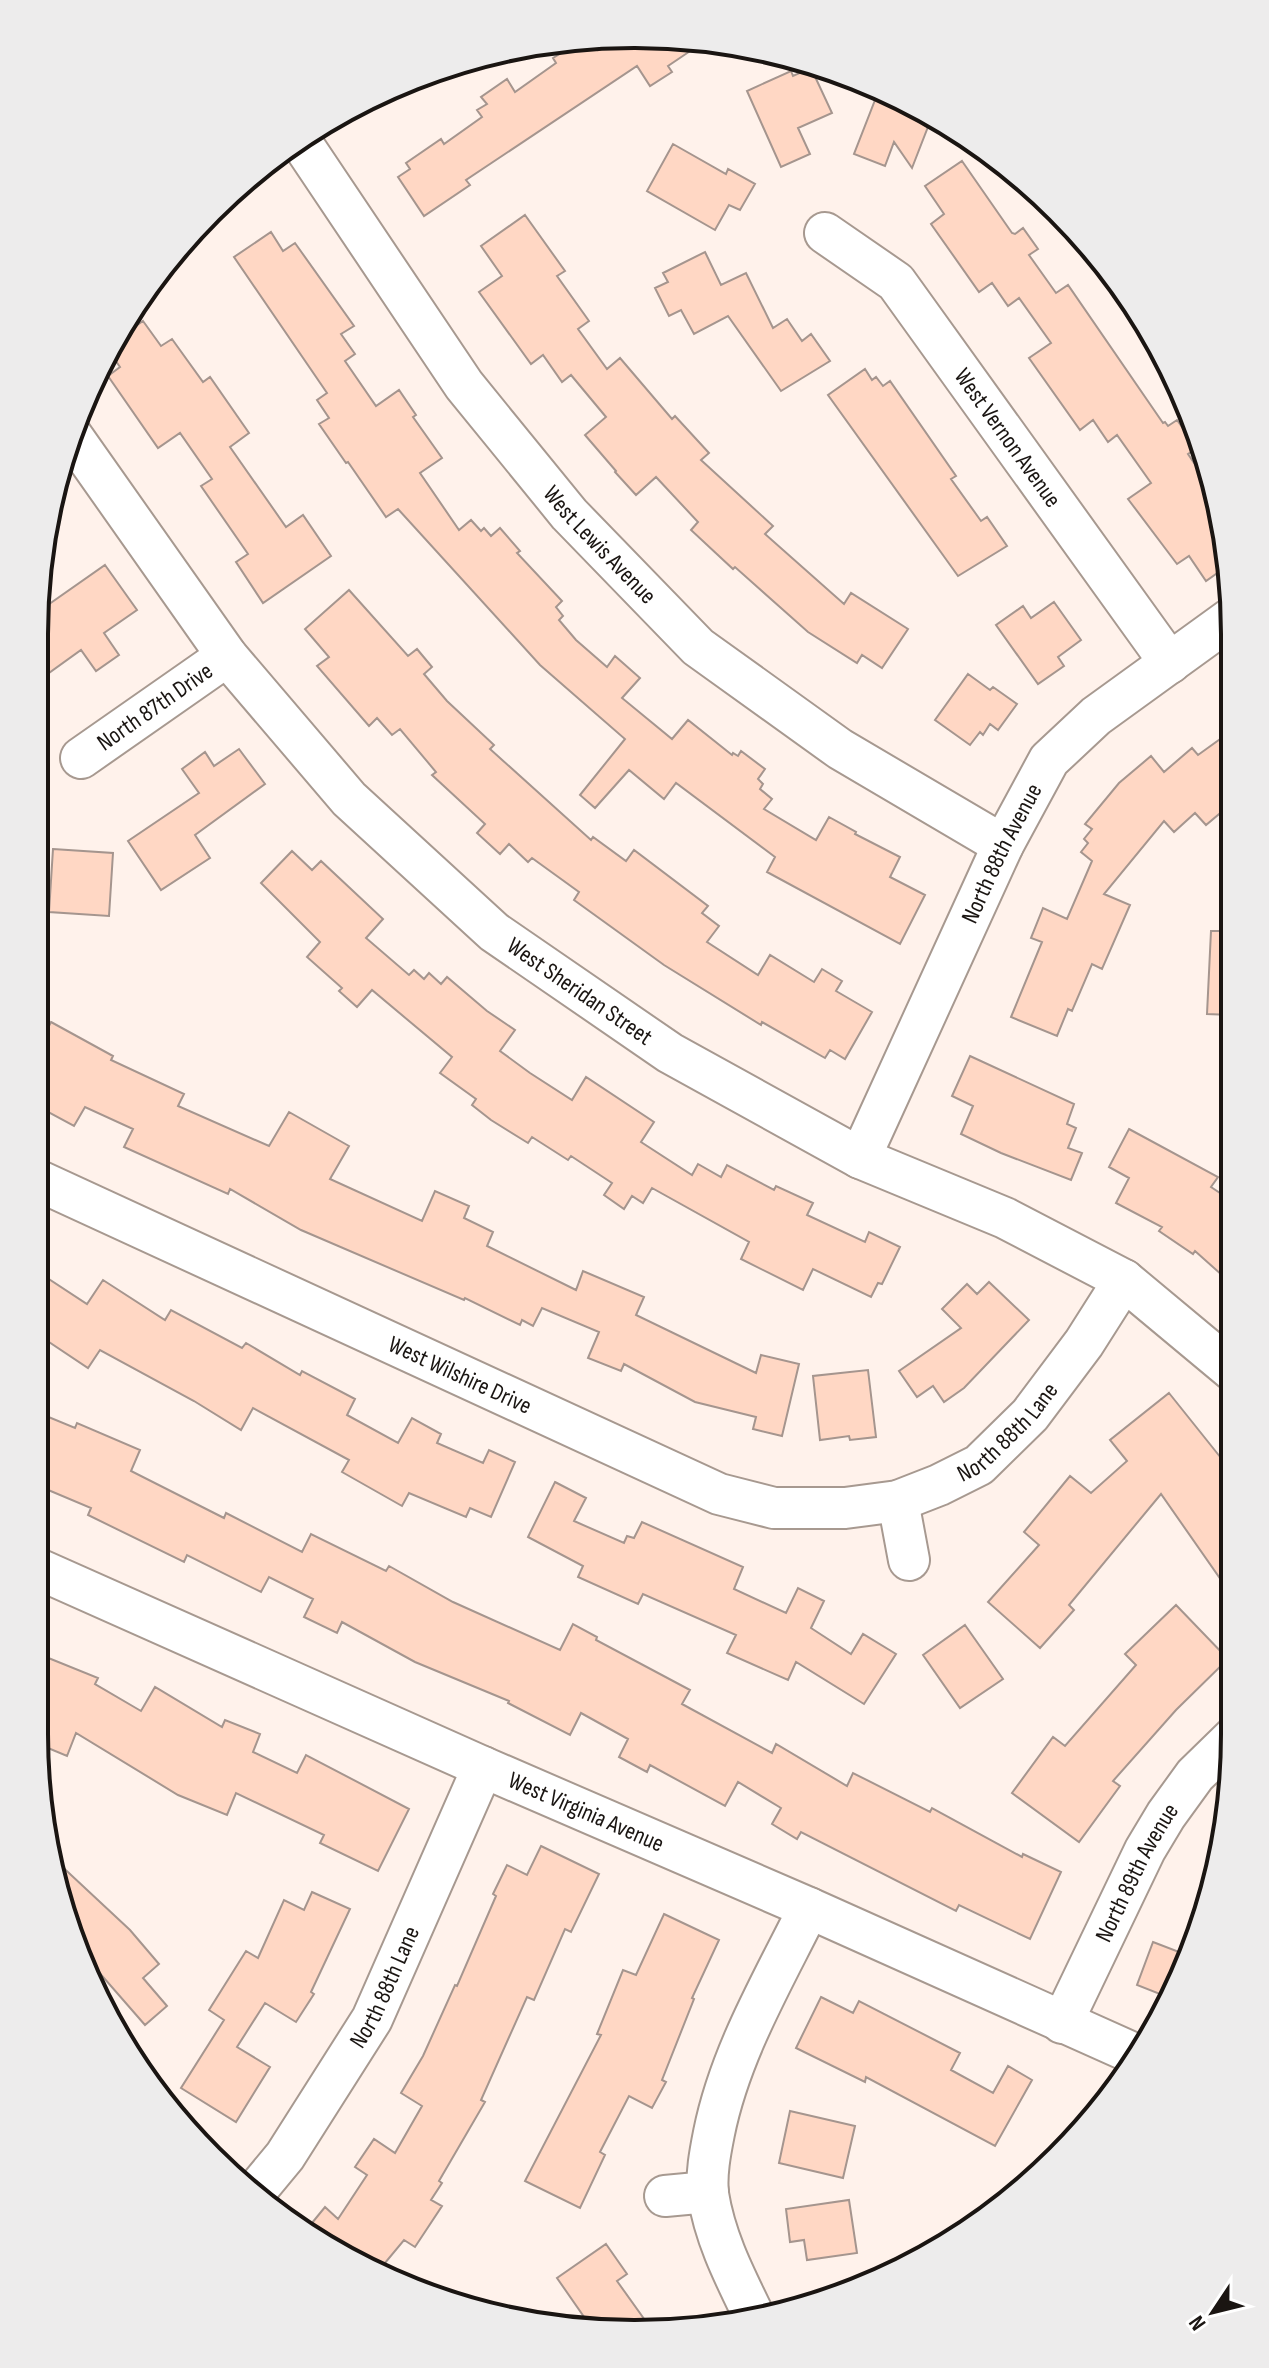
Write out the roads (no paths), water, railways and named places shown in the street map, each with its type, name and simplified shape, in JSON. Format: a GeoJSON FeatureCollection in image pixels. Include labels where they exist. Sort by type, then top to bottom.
{"type":"FeatureCollection","features":[{"type":"Feature","properties":{"kind":"street","name":"West Lewis Avenue"},"geometry":{"type":"LineString","coordinates":[[306,149],[464,385],[569,514],[698,647],[840,749],[1003,845]]}},
{"type":"Feature","properties":{"kind":"street","name":"West Vernon Avenue"},"geometry":{"type":"LineString","coordinates":[[825,233],[896,282],[1170,663]]}},
{"type":"Feature","properties":{"kind":"street","name":"West Sheridan Street"},"geometry":{"type":"LineString","coordinates":[[79,446],[227,656],[349,799],[494,932],[670,1053],[860,1158],[1005,1218],[1124,1280],[1221,1361]]}},
{"type":"Feature","properties":{"kind":"street","name":"North 88th Avenue"},"geometry":{"type":"LineString","coordinates":[[860,1158],[1003,845],[1049,760],[1096,716],[1221,626]]}},
{"type":"Feature","properties":{"kind":"street","name":"North 87th Drive"},"geometry":{"type":"LineString","coordinates":[[81,758],[227,656]]}},
{"type":"Feature","properties":{"kind":"street","name":"West Wilshire Drive"},"geometry":{"type":"LineString","coordinates":[[48,1185],[719,1494],[774,1508],[845,1508],[898,1501]]}},
{"type":"Feature","properties":{"kind":"street","name":"North 88th Lane"},"geometry":{"type":"LineString","coordinates":[[898,1501],[979,1465],[1030,1415],[1084,1343],[1124,1280]]}},
{"type":"Feature","properties":{"kind":"street"},"geometry":{"type":"LineString","coordinates":[[898,1501],[909,1560]]}},
{"type":"Feature","properties":{"kind":"street","name":"West Virginia Avenue"},"geometry":{"type":"LineString","coordinates":[[48,1573],[1127,2051]]}},
{"type":"Feature","properties":{"kind":"street","name":"North 89th Avenue"},"geometry":{"type":"LineString","coordinates":[[1062,2023],[1145,1850],[1195,1775],[1221,1750]]}},
{"type":"Feature","properties":{"kind":"street","name":"North 88th Lane"},"geometry":{"type":"LineString","coordinates":[[261,2185],[285,2156],[372,2019],[483,1767]]}},
{"type":"Feature","properties":{"kind":"street"},"geometry":{"type":"LineString","coordinates":[[750,2309],[721,2247],[708,2192],[709,2158],[722,2095],[735,2061],[809,1908]]}},
{"type":"Feature","properties":{"kind":"street"},"geometry":{"type":"LineString","coordinates":[[665,2196],[708,2192]]}}]}
